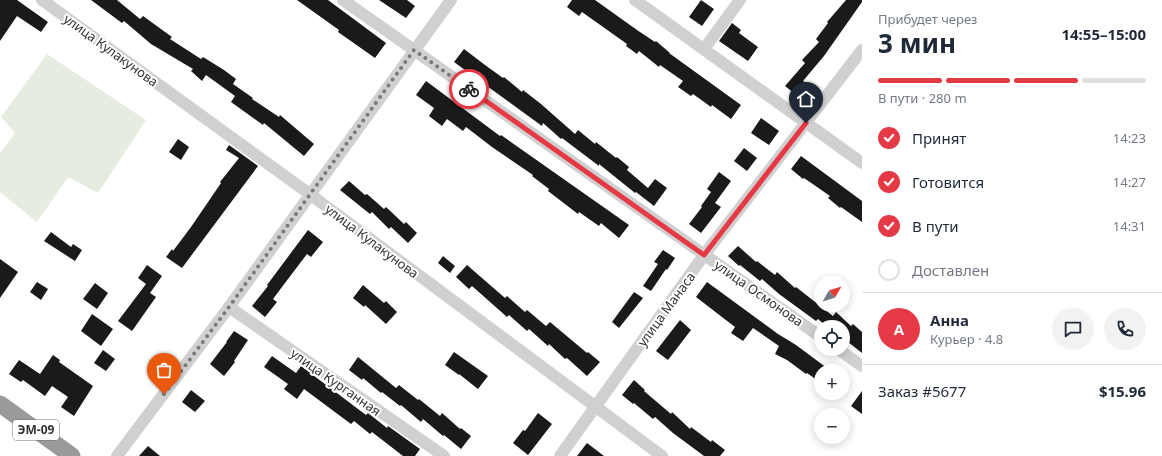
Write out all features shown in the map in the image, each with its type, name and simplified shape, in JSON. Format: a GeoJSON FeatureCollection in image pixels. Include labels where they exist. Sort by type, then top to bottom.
{"type":"FeatureCollection","features":[{"type":"Feature","properties":{"kind":"highway","name":"ЭМ-09"},"geometry":{"type":"LineString","coordinates":[[0,404],[72,456]]}},
{"type":"Feature","properties":{"kind":"street","name":"улица Кулакунова"},"geometry":{"type":"LineString","coordinates":[[42,0],[311,195],[662,456]]}},
{"type":"Feature","properties":{"kind":"street","name":"улица Осмонова"},"geometry":{"type":"LineString","coordinates":[[343,0],[814,332]]}},
{"type":"Feature","properties":{"kind":"street"},"geometry":{"type":"LineString","coordinates":[[117,456],[229,307],[451,0]]}},
{"type":"Feature","properties":{"kind":"street"},"geometry":{"type":"LineString","coordinates":[[634,0],[862,163]]}},
{"type":"Feature","properties":{"kind":"street"},"geometry":{"type":"LineString","coordinates":[[704,49],[740,0]]}},
{"type":"Feature","properties":{"kind":"street","name":"улица Манаса"},"geometry":{"type":"LineString","coordinates":[[560,456],[704,255],[862,50]]}},
{"type":"Feature","properties":{"kind":"street","name":"улица Курганная"},"geometry":{"type":"LineString","coordinates":[[229,307],[444,456]]}},
{"type":"Feature","properties":{"kind":"street"},"geometry":{"type":"LineString","coordinates":[[848,356],[862,366]]}},
{"type":"Feature","properties":{"kind":"shaded area"},"geometry":{"type":"Polygon","coordinates":[[[47,54],[146,120],[98,193],[68,177],[37,222],[0,192],[0,153],[15,133],[1,117],[47,54]]]}},
{"type":"Feature","properties":{"kind":"building"},"geometry":{"type":"Polygon","coordinates":[[[0,0],[17,0],[48,22],[41,32],[17,16],[0,41],[0,0]]]}},
{"type":"Feature","properties":{"kind":"building"},"geometry":{"type":"Polygon","coordinates":[[[91,0],[117,0],[140,19],[143,16],[172,37],[170,39],[201,59],[203,57],[224,70],[236,79],[233,84],[279,117],[280,115],[314,144],[304,156],[264,123],[263,125],[231,102],[235,96],[206,75],[202,81],[191,71],[193,69],[151,44],[124,21],[122,23],[91,0]]]}},
{"type":"Feature","properties":{"kind":"building"},"geometry":{"type":"Polygon","coordinates":[[[297,0],[328,0],[386,43],[375,58],[338,32],[339,30],[297,0]]]}},
{"type":"Feature","properties":{"kind":"building"},"geometry":{"type":"Polygon","coordinates":[[[379,0],[407,0],[415,6],[406,18],[379,0]]]}},
{"type":"Feature","properties":{"kind":"building"},"geometry":{"type":"Polygon","coordinates":[[[572,0],[595,0],[637,30],[655,42],[656,41],[669,53],[741,105],[731,119],[712,105],[711,107],[693,94],[691,96],[678,87],[683,81],[660,65],[659,67],[639,51],[637,54],[626,46],[627,44],[582,12],[579,16],[567,7],[572,0]]]}},
{"type":"Feature","properties":{"kind":"building"},"geometry":{"type":"Polygon","coordinates":[[[701,0],[714,9],[702,26],[689,17],[701,0]]]}},
{"type":"Feature","properties":{"kind":"building"},"geometry":{"type":"Polygon","coordinates":[[[846,0],[862,0],[862,2],[795,94],[785,86],[805,63],[802,60],[819,42],[816,39],[828,23],[827,22],[846,0]]]}},
{"type":"Feature","properties":{"kind":"building"},"geometry":{"type":"Polygon","coordinates":[[[732,23],[741,30],[739,33],[758,47],[748,61],[719,41],[732,23]]]}},
{"type":"Feature","properties":{"kind":"building"},"geometry":{"type":"Polygon","coordinates":[[[464,49],[503,78],[504,77],[522,92],[523,90],[575,134],[578,130],[595,144],[596,142],[616,158],[617,157],[629,167],[627,170],[648,188],[655,179],[667,188],[654,206],[599,164],[599,166],[562,138],[561,139],[543,123],[542,126],[454,62],[464,49]]]}},
{"type":"Feature","properties":{"kind":"building"},"geometry":{"type":"Polygon","coordinates":[[[426,81],[500,136],[501,135],[629,225],[619,238],[601,223],[599,226],[579,212],[578,214],[548,191],[549,189],[532,176],[533,175],[466,127],[463,131],[447,119],[442,126],[429,116],[434,108],[416,95],[426,81]]]}},
{"type":"Feature","properties":{"kind":"building"},"geometry":{"type":"Polygon","coordinates":[[[761,118],[779,131],[769,145],[751,133],[761,118]]]}},
{"type":"Feature","properties":{"kind":"building"},"geometry":{"type":"Polygon","coordinates":[[[178,139],[189,147],[181,160],[169,152],[178,139]]]}},
{"type":"Feature","properties":{"kind":"building"},"geometry":{"type":"Polygon","coordinates":[[[229,145],[258,166],[182,268],[166,257],[172,249],[173,251],[191,227],[221,183],[220,182],[239,158],[226,150],[229,145]]]}},
{"type":"Feature","properties":{"kind":"building"},"geometry":{"type":"Polygon","coordinates":[[[744,148],[757,158],[747,171],[734,161],[744,148]]]}},
{"type":"Feature","properties":{"kind":"building"},"geometry":{"type":"Polygon","coordinates":[[[801,156],[862,201],[862,222],[841,207],[840,208],[828,198],[830,196],[804,178],[803,179],[791,169],[801,156]]]}},
{"type":"Feature","properties":{"kind":"building"},"geometry":{"type":"Polygon","coordinates":[[[719,172],[731,181],[715,203],[721,207],[701,233],[689,224],[711,192],[707,189],[719,172]]]}},
{"type":"Feature","properties":{"kind":"building"},"geometry":{"type":"Polygon","coordinates":[[[349,181],[384,209],[386,207],[404,224],[406,222],[417,233],[408,243],[391,227],[389,229],[372,212],[370,214],[340,190],[349,181]]]}},
{"type":"Feature","properties":{"kind":"building"},"geometry":{"type":"Polygon","coordinates":[[[308,230],[323,242],[311,257],[307,254],[273,299],[277,302],[265,317],[252,306],[308,230]]]}},
{"type":"Feature","properties":{"kind":"building"},"geometry":{"type":"Polygon","coordinates":[[[51,232],[71,247],[73,244],[82,250],[75,261],[44,241],[51,232]]]}},
{"type":"Feature","properties":{"kind":"building"},"geometry":{"type":"Polygon","coordinates":[[[738,246],[756,262],[757,261],[775,275],[777,272],[795,288],[796,287],[814,301],[814,312],[828,312],[833,316],[836,312],[845,320],[815,320],[779,294],[762,279],[760,281],[728,256],[738,246]]]}},
{"type":"Feature","properties":{"kind":"building"},"geometry":{"type":"Polygon","coordinates":[[[663,250],[675,258],[651,291],[643,286],[658,264],[654,262],[663,250]]]}},
{"type":"Feature","properties":{"kind":"building"},"geometry":{"type":"Polygon","coordinates":[[[443,256],[455,266],[450,273],[438,263],[443,256]]]}},
{"type":"Feature","properties":{"kind":"building"},"geometry":{"type":"Polygon","coordinates":[[[0,259],[18,272],[0,298],[0,259]]]}},
{"type":"Feature","properties":{"kind":"building"},"geometry":{"type":"Polygon","coordinates":[[[147,265],[162,276],[150,293],[156,297],[132,331],[118,321],[146,284],[138,278],[147,265]]]}},
{"type":"Feature","properties":{"kind":"building"},"geometry":{"type":"Polygon","coordinates":[[[467,265],[505,298],[507,296],[525,312],[527,310],[546,326],[550,322],[600,362],[587,376],[549,344],[548,346],[529,329],[527,331],[509,315],[507,317],[472,286],[469,289],[456,277],[467,265]]]}},
{"type":"Feature","properties":{"kind":"building"},"geometry":{"type":"Polygon","coordinates":[[[37,282],[48,289],[41,300],[30,292],[37,282]]]}},
{"type":"Feature","properties":{"kind":"building"},"geometry":{"type":"Polygon","coordinates":[[[707,282],[822,364],[814,364],[814,378],[775,354],[779,346],[753,328],[743,341],[731,333],[735,327],[696,297],[707,282]]]}},
{"type":"Feature","properties":{"kind":"building"},"geometry":{"type":"Polygon","coordinates":[[[95,283],[108,293],[97,309],[83,299],[95,283]]]}},
{"type":"Feature","properties":{"kind":"building"},"geometry":{"type":"Polygon","coordinates":[[[363,285],[384,303],[386,301],[397,312],[386,324],[365,305],[364,307],[353,298],[363,285]]]}},
{"type":"Feature","properties":{"kind":"building"},"geometry":{"type":"Polygon","coordinates":[[[634,292],[643,298],[619,328],[612,322],[634,292]]]}},
{"type":"Feature","properties":{"kind":"building"},"geometry":{"type":"Polygon","coordinates":[[[92,314],[113,329],[101,346],[81,331],[92,314]]]}},
{"type":"Feature","properties":{"kind":"building"},"geometry":{"type":"Polygon","coordinates":[[[680,320],[691,330],[668,360],[656,351],[680,320]]]}},
{"type":"Feature","properties":{"kind":"building"},"geometry":{"type":"Polygon","coordinates":[[[853,324],[862,332],[862,353],[850,344],[850,325],[851,326],[853,324]]]}},
{"type":"Feature","properties":{"kind":"building"},"geometry":{"type":"Polygon","coordinates":[[[234,331],[248,340],[234,361],[235,362],[224,376],[210,364],[234,331]]]}},
{"type":"Feature","properties":{"kind":"building"},"geometry":{"type":"Polygon","coordinates":[[[103,350],[115,359],[106,371],[94,363],[103,350]]]}},
{"type":"Feature","properties":{"kind":"building"},"geometry":{"type":"Polygon","coordinates":[[[454,352],[488,376],[478,389],[445,365],[454,352]]]}},
{"type":"Feature","properties":{"kind":"building"},"geometry":{"type":"Polygon","coordinates":[[[53,355],[60,360],[59,362],[93,386],[74,416],[61,407],[68,397],[52,386],[45,396],[23,380],[21,382],[9,374],[19,360],[40,374],[53,355]]]}},
{"type":"Feature","properties":{"kind":"building"},"geometry":{"type":"Polygon","coordinates":[[[272,356],[296,373],[301,366],[366,415],[368,413],[387,428],[388,426],[420,449],[415,456],[403,456],[372,432],[370,434],[354,421],[351,424],[304,389],[297,399],[284,389],[288,384],[264,367],[272,356]]]}},
{"type":"Feature","properties":{"kind":"building"},"geometry":{"type":"Polygon","coordinates":[[[358,357],[396,388],[399,385],[440,416],[442,413],[460,429],[461,428],[471,436],[461,449],[423,419],[421,422],[401,405],[400,406],[363,378],[362,380],[349,370],[358,357]]]}},
{"type":"Feature","properties":{"kind":"building"},"geometry":{"type":"Polygon","coordinates":[[[634,380],[645,390],[644,391],[671,414],[672,412],[690,429],[691,427],[711,442],[712,440],[725,450],[720,456],[704,456],[673,433],[655,417],[653,419],[634,403],[633,404],[622,395],[634,380]]]}},
{"type":"Feature","properties":{"kind":"building"},"geometry":{"type":"Polygon","coordinates":[[[191,390],[205,401],[195,412],[182,402],[191,390]]]}},
{"type":"Feature","properties":{"kind":"building"},"geometry":{"type":"Polygon","coordinates":[[[862,391],[862,414],[851,406],[862,391]]]}},
{"type":"Feature","properties":{"kind":"building"},"geometry":{"type":"Polygon","coordinates":[[[538,413],[552,424],[528,455],[513,443],[523,430],[525,431],[538,413]]]}},
{"type":"Feature","properties":{"kind":"building"},"geometry":{"type":"Polygon","coordinates":[[[587,443],[604,456],[577,456],[587,443]]]}},
{"type":"Feature","properties":{"kind":"building"},"geometry":{"type":"Polygon","coordinates":[[[148,446],[160,456],[139,456],[148,446]]]}},
{"type":"Feature","properties":{"kind":"way so far"},"geometry":{"type":"LineString","coordinates":[[164,394],[311,195],[414,50],[469,89]]}},
{"type":"Feature","properties":{"kind":"route"},"geometry":{"type":"LineString","coordinates":[[469,89],[704,255],[806,123]]}}]}
